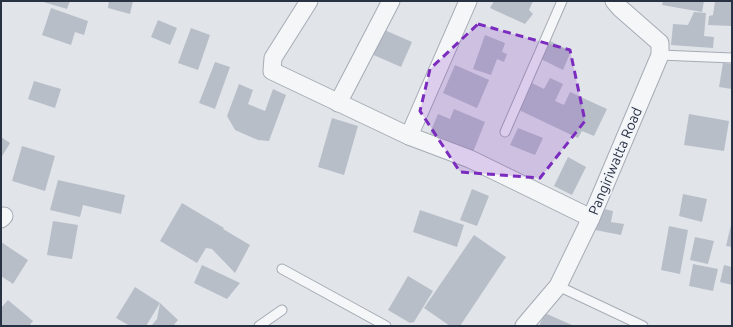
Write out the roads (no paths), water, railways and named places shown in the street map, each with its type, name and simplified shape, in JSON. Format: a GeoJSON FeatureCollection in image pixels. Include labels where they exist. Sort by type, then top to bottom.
{"type":"FeatureCollection","features":[{"type":"Feature","properties":{"kind":"street"},"geometry":{"type":"LineString","coordinates":[[309,1],[273,58],[272,71],[409,136],[470,159],[591,218]]}},
{"type":"Feature","properties":{"kind":"street"},"geometry":{"type":"LineString","coordinates":[[338,103],[391,1]]}},
{"type":"Feature","properties":{"kind":"street"},"geometry":{"type":"LineString","coordinates":[[409,136],[468,1]]}},
{"type":"Feature","properties":{"kind":"street"},"geometry":{"type":"LineString","coordinates":[[614,1],[620,8],[660,42],[660,55]]}},
{"type":"Feature","properties":{"kind":"street","name":"Pangiriwatta Road"},"geometry":{"type":"LineString","coordinates":[[524,326],[558,286],[591,218],[660,55]]}},
{"type":"Feature","properties":{"kind":"lane"},"geometry":{"type":"LineString","coordinates":[[505,132],[562,1]]}},
{"type":"Feature","properties":{"kind":"lane"},"geometry":{"type":"LineString","coordinates":[[660,55],[732,58]]}},
{"type":"Feature","properties":{"kind":"lane"},"geometry":{"type":"LineString","coordinates":[[282,269],[386,326]]}},
{"type":"Feature","properties":{"kind":"lane"},"geometry":{"type":"LineString","coordinates":[[558,286],[643,326]]}},
{"type":"Feature","properties":{"kind":"lane"},"geometry":{"type":"LineString","coordinates":[[259,326],[282,310]]}}]}
